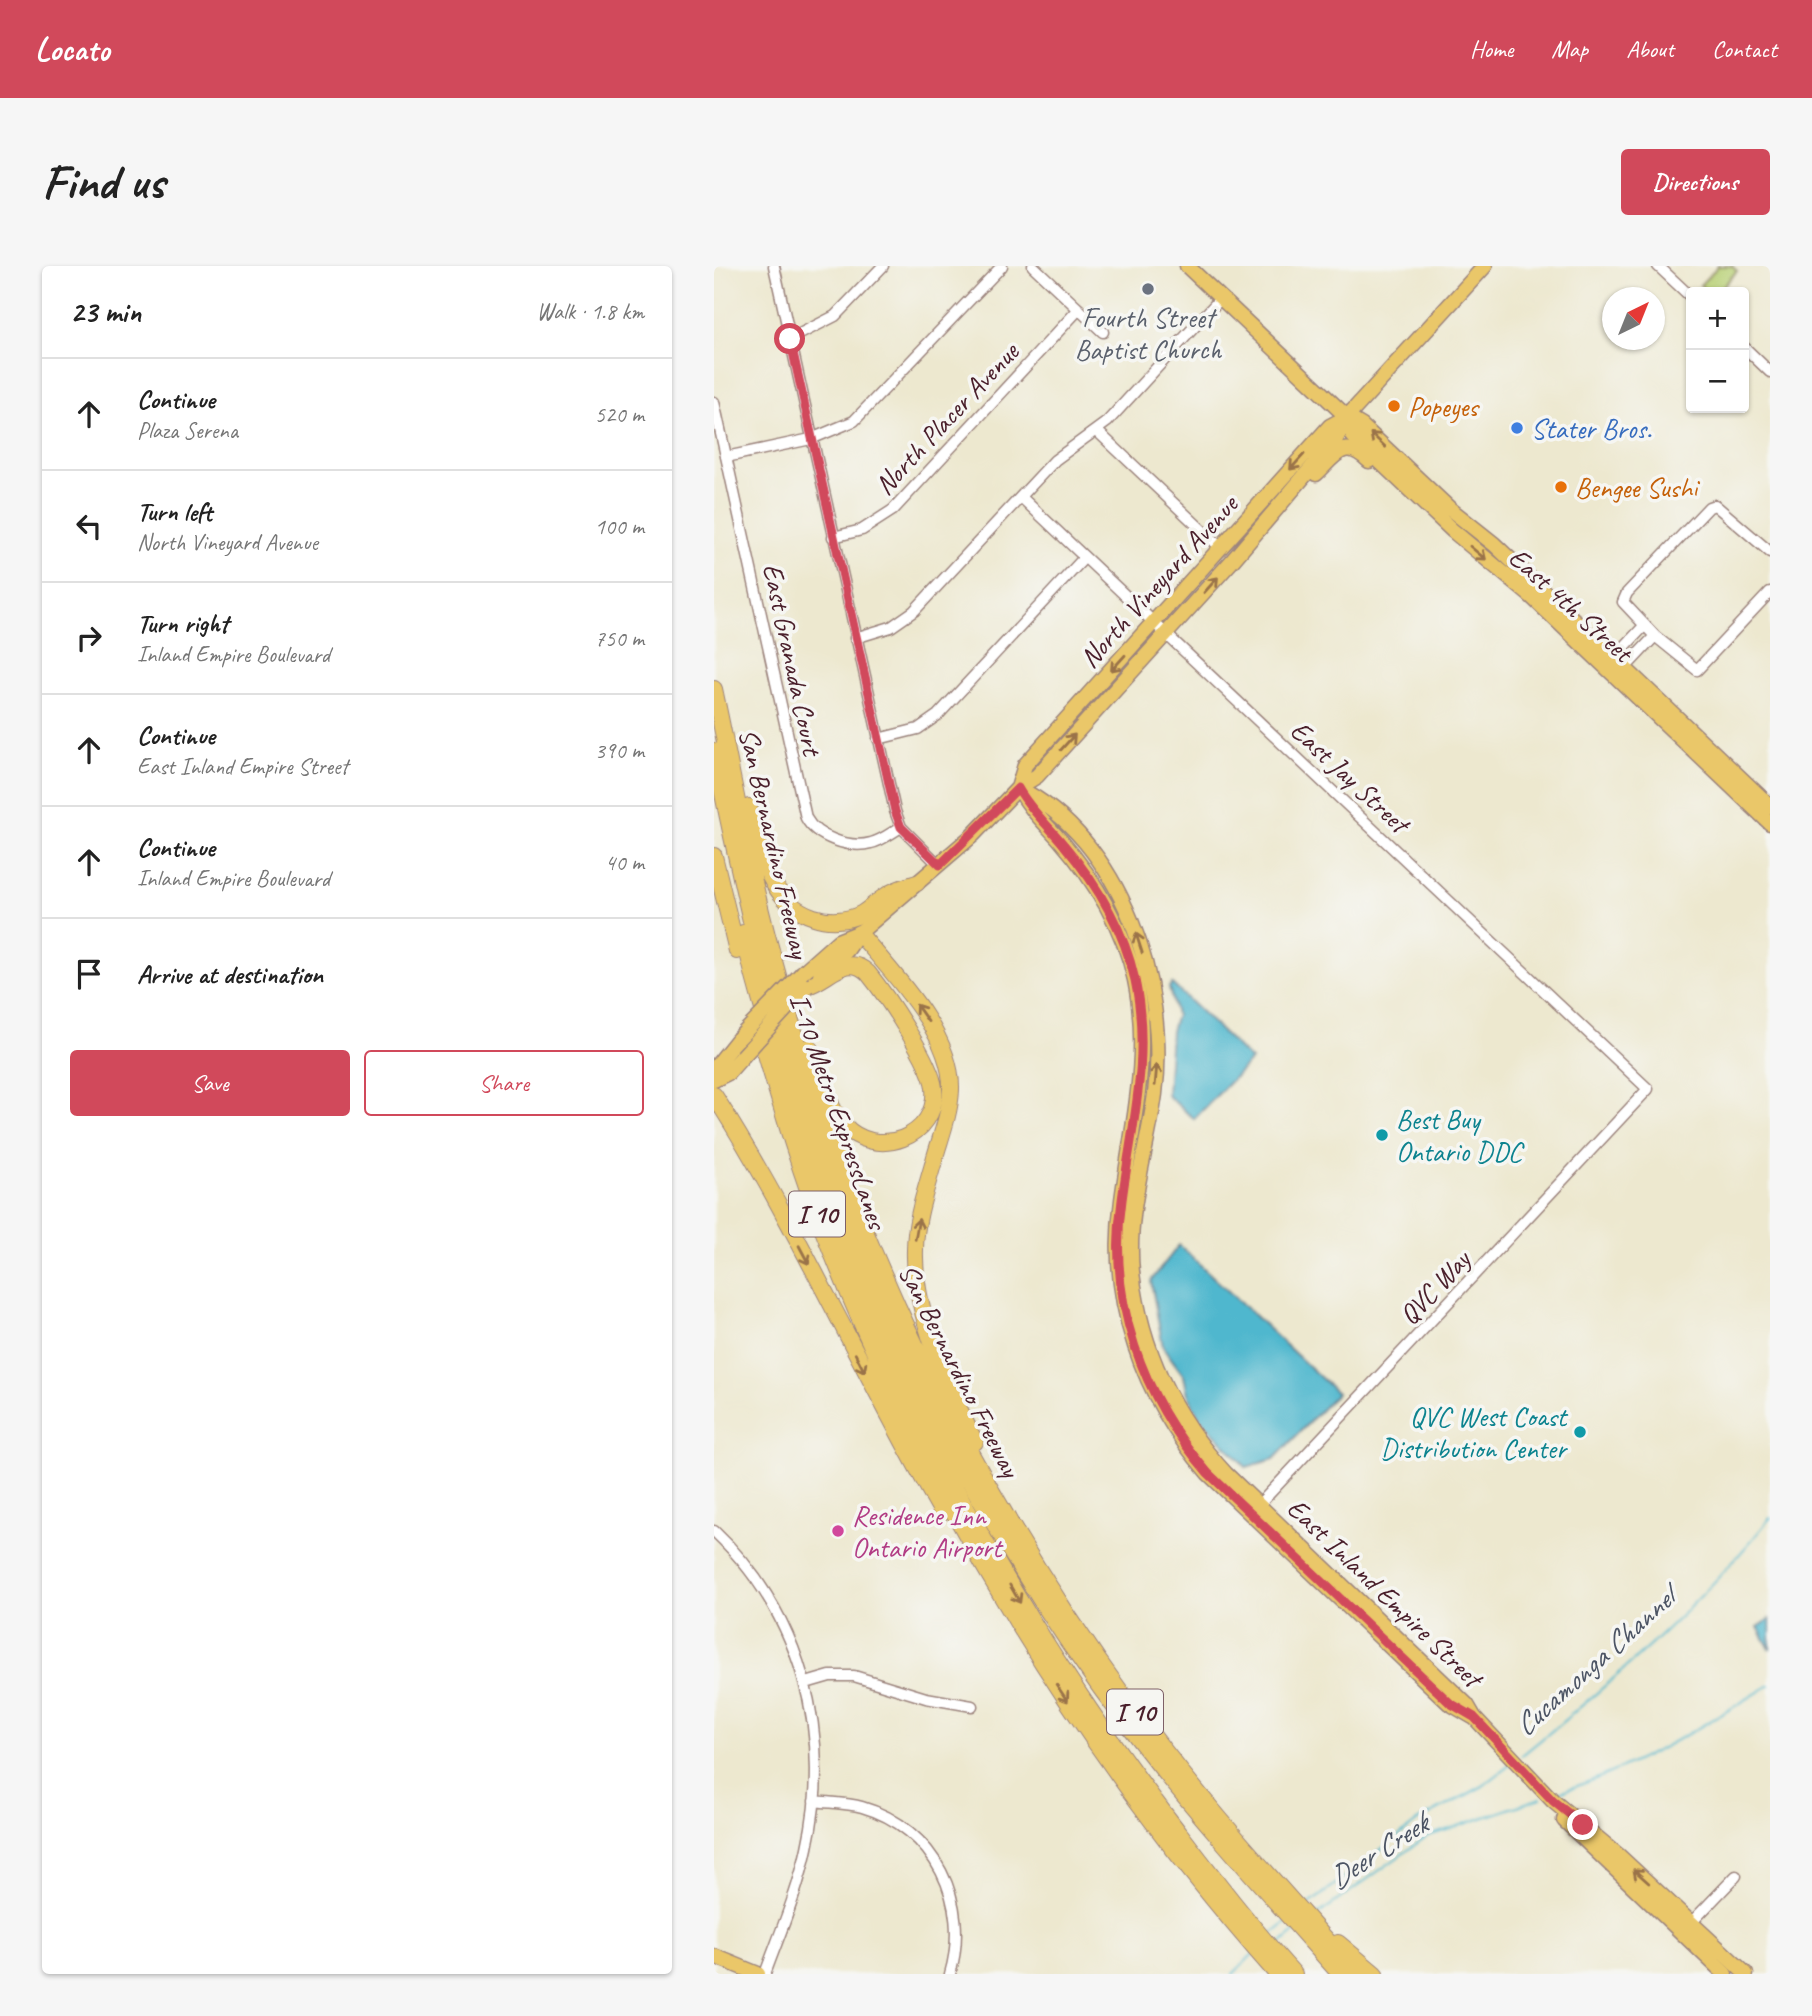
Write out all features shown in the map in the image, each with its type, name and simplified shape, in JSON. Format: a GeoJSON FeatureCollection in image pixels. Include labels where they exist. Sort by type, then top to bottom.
{"type":"FeatureCollection","features":[{"type":"Feature","properties":{"kind":"highway"},"geometry":{"type":"LineString","coordinates":[[714,690],[731,729],[764,862],[775,887],[786,901],[818,919],[845,919],[862,914],[890,892],[917,883]]}},
{"type":"Feature","properties":{"kind":"highway","name":"San Bernardino Freeway"},"geometry":{"type":"LineString","coordinates":[[714,690],[759,904],[779,981],[825,1126],[886,1283],[945,1408],[997,1503],[1066,1615],[1130,1706],[1289,1907],[1310,1931],[1357,1974]]}},
{"type":"Feature","properties":{"kind":"highway","name":"I-10 Metro ExpressLanes"},"geometry":{"type":"LineString","coordinates":[[714,751],[758,949],[796,1074],[852,1232],[922,1389],[1001,1535],[1102,1689],[1170,1778],[1289,1907]]}},
{"type":"Feature","properties":{"kind":"highway","name":"I-10 Metro ExpressLanes"},"geometry":{"type":"LineString","coordinates":[[714,801],[750,962],[788,1089],[852,1268],[906,1392],[964,1506],[1050,1651],[1250,1940]]}},
{"type":"Feature","properties":{"kind":"highway","name":"I 10"},"geometry":{"type":"LineString","coordinates":[[714,856],[758,1030],[822,1228],[899,1407],[974,1552],[1024,1636],[1085,1727],[1190,1870],[1271,1968]]}},
{"type":"Feature","properties":{"kind":"highway"},"geometry":{"type":"LineString","coordinates":[[859,933],[922,1012],[941,1042],[947,1059],[950,1097],[916,1232],[916,1281],[932,1337],[997,1503]]}},
{"type":"Feature","properties":{"kind":"highway"},"geometry":{"type":"LineString","coordinates":[[779,981],[844,1125],[859,1137],[877,1143],[895,1142],[912,1134],[930,1112],[933,1083],[927,1067],[874,980],[862,967],[850,964],[822,982],[805,979]]}},
{"type":"Feature","properties":{"kind":"highway"},"geometry":{"type":"LineString","coordinates":[[714,1095],[921,1476],[947,1521],[974,1552]]}},
{"type":"Feature","properties":{"kind":"highway"},"geometry":{"type":"LineString","coordinates":[[714,1124],[726,1129],[747,1152]]}},
{"type":"Feature","properties":{"kind":"highway"},"geometry":{"type":"LineString","coordinates":[[1310,1931],[1340,1974]]}},
{"type":"Feature","properties":{"kind":"highway"},"geometry":{"type":"LineString","coordinates":[[1310,1931],[1354,1954],[1375,1974]]}},
{"type":"Feature","properties":{"kind":"highway"},"geometry":{"type":"LineString","coordinates":[[1271,1968],[1294,1974]]}},
{"type":"Feature","properties":{"kind":"main road","name":"East 4th Street"},"geometry":{"type":"LineString","coordinates":[[1186,266],[1347,417],[1362,426],[1450,509],[1494,544],[1770,806]]}},
{"type":"Feature","properties":{"kind":"main road","name":"North Vineyard Avenue"},"geometry":{"type":"LineString","coordinates":[[714,1080],[728,1073],[838,942],[859,933],[940,865],[1018,788],[1037,776],[1232,561],[1336,439],[1347,417],[1485,266]]}},
{"type":"Feature","properties":{"kind":"main road","name":"East 4th Street"},"geometry":{"type":"LineString","coordinates":[[1347,417],[1353,436],[1445,524],[1531,596],[1770,823]]}},
{"type":"Feature","properties":{"kind":"main road","name":"North Vineyard Avenue"},"geometry":{"type":"LineString","coordinates":[[1018,788],[1025,765],[1330,426],[1347,417]]}},
{"type":"Feature","properties":{"kind":"main road"},"geometry":{"type":"LineString","coordinates":[[1289,491],[1302,487],[1340,449],[1349,449],[1361,453],[1430,517],[1445,524]]}},
{"type":"Feature","properties":{"kind":"main road"},"geometry":{"type":"LineString","coordinates":[[1232,561],[1236,545],[1265,510],[1267,496]]}},
{"type":"Feature","properties":{"kind":"main road","name":"East Inland Empire Street"},"geometry":{"type":"LineString","coordinates":[[1018,788],[1041,799],[1092,853],[1133,925],[1145,959],[1159,1033],[1154,1096],[1132,1226],[1132,1271],[1139,1316],[1153,1363],[1172,1403],[1203,1450],[1254,1509],[1467,1705],[1474,1717],[1542,1790],[1567,1810],[1687,1928]]}},
{"type":"Feature","properties":{"kind":"main road","name":"North Vineyard Avenue"},"geometry":{"type":"LineString","coordinates":[[714,1069],[738,1038],[805,979]]}},
{"type":"Feature","properties":{"kind":"main road"},"geometry":{"type":"LineString","coordinates":[[1687,1928],[1726,1974]]}},
{"type":"Feature","properties":{"kind":"main road"},"geometry":{"type":"LineString","coordinates":[[1687,1928],[1746,1974]]}},
{"type":"Feature","properties":{"kind":"main road"},"geometry":{"type":"LineString","coordinates":[[714,1956],[758,1974]]}},
{"type":"Feature","properties":{"kind":"street"},"geometry":{"type":"LineString","coordinates":[[774,266],[855,638],[901,827],[940,865]]}},
{"type":"Feature","properties":{"kind":"street"},"geometry":{"type":"LineString","coordinates":[[790,339],[835,316],[883,266]]}},
{"type":"Feature","properties":{"kind":"street"},"geometry":{"type":"LineString","coordinates":[[726,457],[811,439],[838,429],[869,409],[1002,266]]}},
{"type":"Feature","properties":{"kind":"street"},"geometry":{"type":"LineString","coordinates":[[1033,266],[1103,332]]}},
{"type":"Feature","properties":{"kind":"street"},"geometry":{"type":"LineString","coordinates":[[1658,266],[1686,293]]}},
{"type":"Feature","properties":{"kind":"street"},"geometry":{"type":"LineString","coordinates":[[855,638],[891,627],[914,611],[1055,460],[1097,430],[1220,299]]}},
{"type":"Feature","properties":{"kind":"street","name":"North Placer Avenue"},"geometry":{"type":"LineString","coordinates":[[833,537],[862,530],[893,510],[1079,309]]}},
{"type":"Feature","properties":{"kind":"street"},"geometry":{"type":"LineString","coordinates":[[1747,350],[1770,372]]}},
{"type":"Feature","properties":{"kind":"street","name":"East Granada Court"},"geometry":{"type":"LineString","coordinates":[[714,402],[806,818],[818,835],[862,845],[877,841],[901,827]]}},
{"type":"Feature","properties":{"kind":"street"},"geometry":{"type":"LineString","coordinates":[[1097,430],[1221,548]]}},
{"type":"Feature","properties":{"kind":"street","name":"East Jay Street"},"geometry":{"type":"LineString","coordinates":[[1021,497],[1083,559],[1648,1089]]}},
{"type":"Feature","properties":{"kind":"street"},"geometry":{"type":"LineString","coordinates":[[1770,552],[1719,506],[1709,507],[1624,597],[1624,605],[1655,636],[1697,670],[1770,592]]}},
{"type":"Feature","properties":{"kind":"street"},"geometry":{"type":"LineString","coordinates":[[878,738],[918,729],[938,715],[1083,559]]}},
{"type":"Feature","properties":{"kind":"street"},"geometry":{"type":"LineString","coordinates":[[1619,664],[1644,626]]}},
{"type":"Feature","properties":{"kind":"street"},"geometry":{"type":"LineString","coordinates":[[1619,664],[1655,636]]}},
{"type":"Feature","properties":{"kind":"street","name":"QVC Way"},"geometry":{"type":"LineString","coordinates":[[1254,1509],[1648,1089]]}},
{"type":"Feature","properties":{"kind":"street"},"geometry":{"type":"LineString","coordinates":[[714,1531],[742,1560],[766,1593],[787,1634],[806,1683],[816,1733],[814,1801],[800,1877],[765,1974]]}},
{"type":"Feature","properties":{"kind":"street"},"geometry":{"type":"LineString","coordinates":[[806,1683],[830,1676],[854,1676],[926,1698],[972,1706]]}},
{"type":"Feature","properties":{"kind":"street"},"geometry":{"type":"LineString","coordinates":[[814,1801],[859,1806],[876,1812],[903,1828],[926,1848],[945,1878],[956,1913],[957,1944],[950,1974]]}},
{"type":"Feature","properties":{"kind":"street"},"geometry":{"type":"LineString","coordinates":[[1687,1928],[1736,1876]]}},
{"type":"Feature","properties":{"kind":"green space"},"geometry":{"type":"Polygon","coordinates":[[[1718,266],[1732,266],[1737,271],[1723,287],[1700,285],[1718,266]]]}},
{"type":"Feature","properties":{"kind":"water"},"geometry":{"type":"Polygon","coordinates":[[[1172,984],[1251,1060],[1194,1119],[1167,1095],[1171,1031],[1176,1015],[1169,987],[1172,984]]]}},
{"type":"Feature","properties":{"kind":"water"},"geometry":{"type":"Polygon","coordinates":[[[1179,1245],[1337,1393],[1274,1459],[1246,1467],[1199,1417],[1188,1394],[1184,1376],[1163,1347],[1151,1281],[1179,1245]]]}},
{"type":"Feature","properties":{"kind":"water"},"geometry":{"type":"Polygon","coordinates":[[[1770,1619],[1770,1649],[1758,1627],[1770,1619]]]}},
{"type":"Feature","properties":{"kind":"waterway","name":"Cucamonga Channel"},"geometry":{"type":"LineString","coordinates":[[1521,1756],[1652,1644],[1713,1583],[1770,1518]]}},
{"type":"Feature","properties":{"kind":"waterway","name":"Deer Creek"},"geometry":{"type":"LineString","coordinates":[[1556,1793],[1640,1759],[1770,1685]]}},
{"type":"Feature","properties":{"kind":"waterway","name":"Cucamonga Channel"},"geometry":{"type":"LineString","coordinates":[[1307,1906],[1418,1821],[1483,1786],[1511,1764]]}},
{"type":"Feature","properties":{"kind":"waterway","name":"Deer Creek"},"geometry":{"type":"LineString","coordinates":[[1316,1916],[1426,1837],[1541,1798]]}},
{"type":"Feature","properties":{"kind":"waterway","name":"Cucamonga Channel"},"geometry":{"type":"LineString","coordinates":[[1271,1935],[1286,1923]]}},
{"type":"Feature","properties":{"kind":"waterway","name":"Deer Creek"},"geometry":{"type":"LineString","coordinates":[[1278,1946],[1295,1932]]}},
{"type":"Feature","properties":{"kind":"waterway","name":"Deer Creek"},"geometry":{"type":"LineString","coordinates":[[1233,1974],[1253,1954]]}},
{"type":"Feature","properties":{"kind":"place","name":"Fourth Street Baptist Church"},"geometry":{"type":"Point","coordinates":[1148,289]}},
{"type":"Feature","properties":{"kind":"place","name":"Popeyes"},"geometry":{"type":"Point","coordinates":[1394,406]}},
{"type":"Feature","properties":{"kind":"place","name":"Stater Bros."},"geometry":{"type":"Point","coordinates":[1517,428]}},
{"type":"Feature","properties":{"kind":"place","name":"Bengee Sushi"},"geometry":{"type":"Point","coordinates":[1561,487]}},
{"type":"Feature","properties":{"kind":"place","name":"Best Buy Ontario DDC"},"geometry":{"type":"Point","coordinates":[1382,1135]}},
{"type":"Feature","properties":{"kind":"place","name":"QVC West Coast Distribution Center"},"geometry":{"type":"Point","coordinates":[1580,1432]}},
{"type":"Feature","properties":{"kind":"place","name":"Residence Inn Ontario Airport"},"geometry":{"type":"Point","coordinates":[838,1531]}},
{"type":"Feature","properties":{"kind":"route"},"geometry":{"type":"LineString","coordinates":[[790,339],[878,738],[901,827],[940,865],[1018,788],[1030,809],[1060,840],[1095,886],[1125,946],[1140,1010],[1143,1050],[1140,1093],[1121,1200],[1119,1265],[1124,1306],[1134,1347],[1154,1397],[1186,1449],[1208,1473],[1450,1703],[1461,1712],[1474,1717],[1553,1801],[1583,1825]]}}]}
